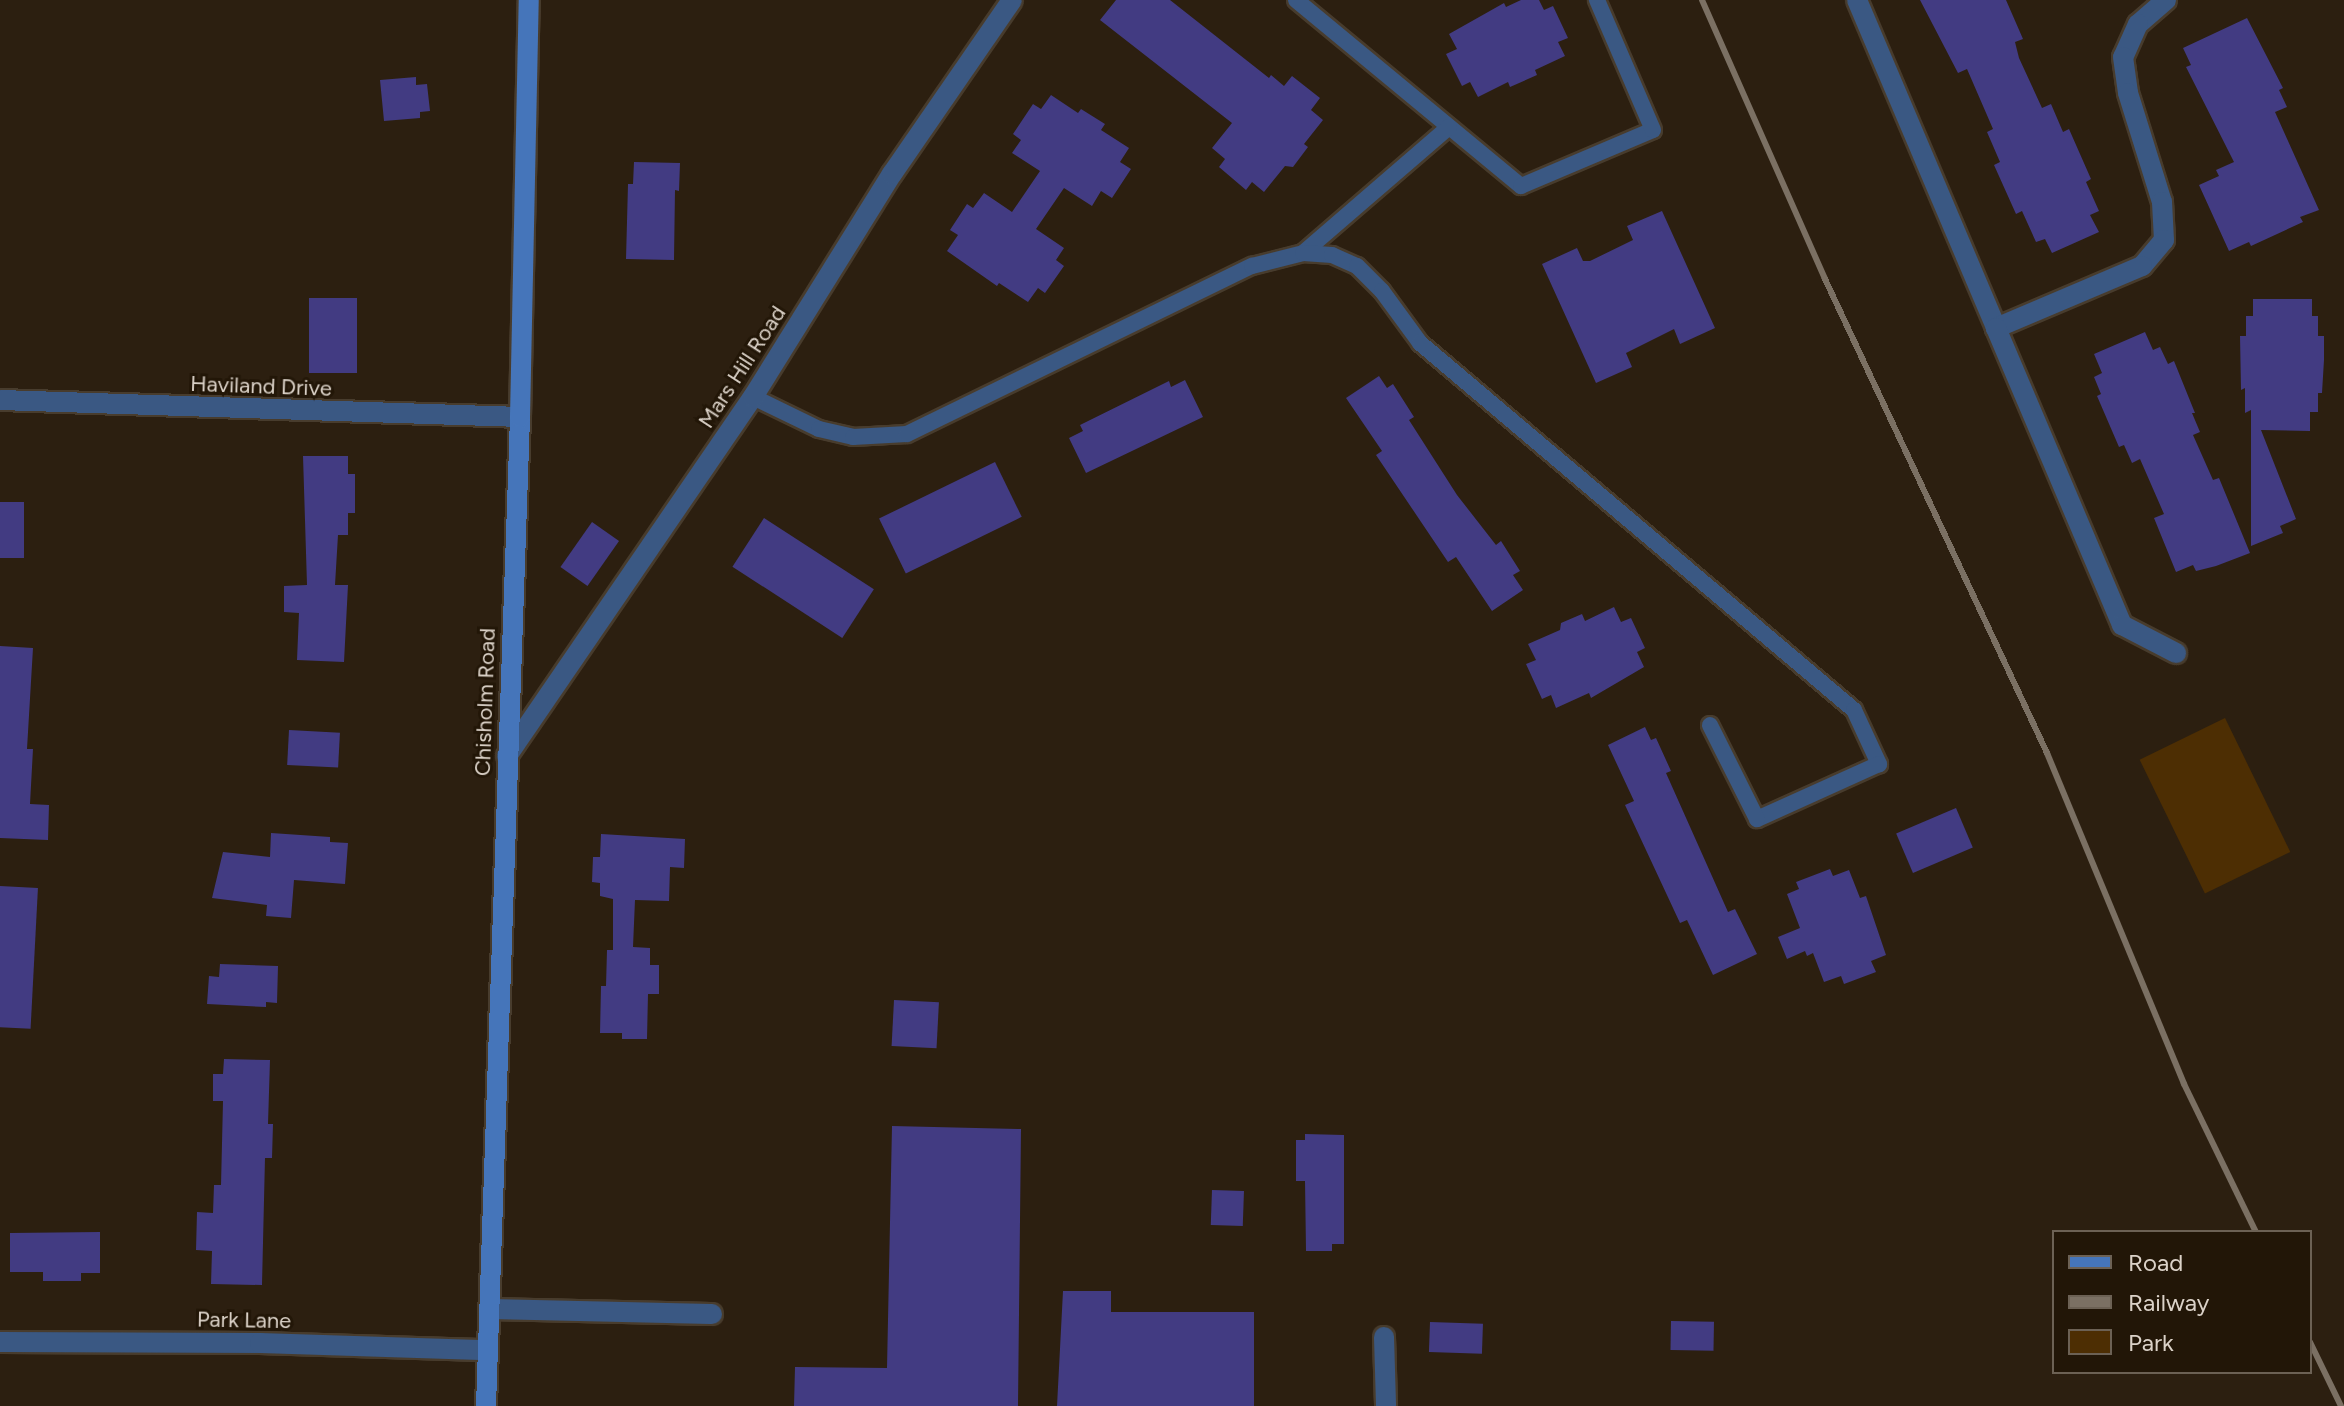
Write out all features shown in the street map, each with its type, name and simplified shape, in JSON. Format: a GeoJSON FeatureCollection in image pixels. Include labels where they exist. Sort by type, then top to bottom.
{"type":"FeatureCollection","features":[{"type":"Feature","properties":{"kind":"main road","name":"Chisholm Road"},"geometry":{"type":"LineString","coordinates":[[486,1406],[520,417],[529,0]]}},
{"type":"Feature","properties":{"kind":"street","name":"Mars Hill Road"},"geometry":{"type":"LineString","coordinates":[[507,756],[753,397],[892,174],[1012,0]]}},
{"type":"Feature","properties":{"kind":"street"},"geometry":{"type":"LineString","coordinates":[[1857,0],[2122,625],[2176,653]]}},
{"type":"Feature","properties":{"kind":"street"},"geometry":{"type":"LineString","coordinates":[[1996,328],[2142,266],[2164,240],[2162,202],[2128,93],[2123,57],[2138,24],[2166,0]]}},
{"type":"Feature","properties":{"kind":"street","name":"Haviland Drive"},"geometry":{"type":"LineString","coordinates":[[0,400],[520,417]]}},
{"type":"Feature","properties":{"kind":"street"},"geometry":{"type":"LineString","coordinates":[[489,1309],[712,1314]]}},
{"type":"Feature","properties":{"kind":"street"},"geometry":{"type":"LineString","coordinates":[[1384,1337],[1386,1406]]}},
{"type":"Feature","properties":{"kind":"street","name":"Park Lane"},"geometry":{"type":"LineString","coordinates":[[0,1342],[260,1343],[488,1350]]}},
{"type":"Feature","properties":{"kind":"lane"},"geometry":{"type":"LineString","coordinates":[[1296,0],[1521,186],[1653,130],[1597,0]]}},
{"type":"Feature","properties":{"kind":"lane"},"geometry":{"type":"LineString","coordinates":[[1303,253],[1449,127]]}},
{"type":"Feature","properties":{"kind":"lane"},"geometry":{"type":"LineString","coordinates":[[753,397],[819,429],[853,437],[907,434],[1226,277],[1275,257],[1303,253],[1332,255],[1357,266],[1382,291],[1420,343],[1854,710],[1879,764],[1757,819],[1710,725]]}},
{"type":"Feature","properties":{"kind":"green space"},"geometry":{"type":"Polygon","coordinates":[[[2225,718],[2290,852],[2205,894],[2140,760],[2225,718]]]}},
{"type":"Feature","properties":{"kind":"building"},"geometry":{"type":"Polygon","coordinates":[[[1116,0],[1170,0],[1269,78],[1271,75],[1284,86],[1292,76],[1320,98],[1311,110],[1323,120],[1304,144],[1308,147],[1293,167],[1285,166],[1264,192],[1252,182],[1246,190],[1219,167],[1225,159],[1212,148],[1232,123],[1100,20],[1116,0]]]}},
{"type":"Feature","properties":{"kind":"building"},"geometry":{"type":"Polygon","coordinates":[[[1521,0],[1539,0],[1544,10],[1553,6],[1568,38],[1558,42],[1565,56],[1535,70],[1537,75],[1510,87],[1508,82],[1478,97],[1470,82],[1462,86],[1446,54],[1457,49],[1449,34],[1504,3],[1506,7],[1521,0]]]}},
{"type":"Feature","properties":{"kind":"building"},"geometry":{"type":"Polygon","coordinates":[[[1920,0],[2006,0],[2023,39],[2015,42],[2019,58],[2042,108],[2051,104],[2063,132],[2069,129],[2091,179],[2086,182],[2099,211],[2090,215],[2099,232],[2052,253],[2045,239],[2036,242],[2022,211],[2016,214],[1994,165],[2000,162],[1987,132],[1993,129],[1967,69],[1958,73],[1920,0]]]}},
{"type":"Feature","properties":{"kind":"building"},"geometry":{"type":"Polygon","coordinates":[[[2247,18],[2283,88],[2279,90],[2287,107],[2275,112],[2319,210],[2300,217],[2303,222],[2251,246],[2249,242],[2229,251],[2199,185],[2219,176],[2216,170],[2234,162],[2186,67],[2191,65],[2183,48],[2247,18]]]}},
{"type":"Feature","properties":{"kind":"building"},"geometry":{"type":"Polygon","coordinates":[[[416,77],[416,85],[427,84],[430,111],[420,112],[420,118],[384,121],[380,80],[416,77]]]}},
{"type":"Feature","properties":{"kind":"building"},"geometry":{"type":"Polygon","coordinates":[[[1051,95],[1078,113],[1081,109],[1105,124],[1101,130],[1129,148],[1120,162],[1131,169],[1112,198],[1101,191],[1092,206],[1064,188],[1036,229],[1064,248],[1056,260],[1064,266],[1045,293],[1038,288],[1028,302],[999,283],[997,286],[947,251],[958,235],[950,230],[967,204],[973,208],[984,193],[1012,212],[1040,171],[1012,153],[1021,140],[1013,134],[1033,104],[1041,109],[1051,95]]]}},
{"type":"Feature","properties":{"kind":"building"},"geometry":{"type":"Polygon","coordinates":[[[634,162],[680,163],[679,191],[675,190],[674,260],[626,259],[628,184],[633,184],[634,162]]]}},
{"type":"Feature","properties":{"kind":"building"},"geometry":{"type":"Polygon","coordinates":[[[1662,211],[1715,328],[1680,344],[1674,329],[1626,353],[1632,367],[1596,383],[1542,264],[1577,248],[1583,261],[1590,261],[1633,240],[1627,226],[1662,211]]]}},
{"type":"Feature","properties":{"kind":"building"},"geometry":{"type":"Polygon","coordinates":[[[309,298],[357,298],[357,373],[309,373],[309,298]]]}},
{"type":"Feature","properties":{"kind":"building"},"geometry":{"type":"Polygon","coordinates":[[[2253,299],[2312,299],[2312,316],[2318,316],[2318,336],[2324,336],[2324,360],[2322,393],[2318,393],[2318,412],[2310,412],[2310,431],[2261,430],[2296,519],[2280,526],[2283,533],[2251,546],[2251,410],[2245,413],[2245,388],[2241,390],[2240,336],[2246,336],[2246,316],[2253,316],[2253,299]]]}},
{"type":"Feature","properties":{"kind":"building"},"geometry":{"type":"Polygon","coordinates":[[[2145,332],[2153,350],[2160,347],[2168,364],[2174,361],[2200,432],[2193,435],[2213,480],[2219,478],[2250,553],[2216,566],[2196,571],[2193,565],[2176,572],[2154,518],[2164,514],[2140,459],[2132,463],[2124,445],[2119,447],[2097,396],[2101,394],[2094,377],[2102,373],[2094,354],[2145,332]]]}},
{"type":"Feature","properties":{"kind":"building"},"geometry":{"type":"Polygon","coordinates":[[[1379,376],[1387,388],[1393,384],[1414,417],[1409,420],[1457,495],[1496,545],[1501,541],[1520,571],[1513,575],[1523,590],[1492,611],[1456,557],[1448,562],[1376,455],[1382,451],[1346,398],[1379,376]]]}},
{"type":"Feature","properties":{"kind":"building"},"geometry":{"type":"Polygon","coordinates":[[[1185,380],[1203,417],[1086,473],[1069,438],[1083,431],[1080,425],[1169,381],[1171,387],[1185,380]]]}},
{"type":"Feature","properties":{"kind":"building"},"geometry":{"type":"Polygon","coordinates":[[[303,456],[348,456],[348,474],[355,474],[355,513],[348,513],[348,535],[338,535],[335,585],[348,585],[344,662],[297,660],[299,613],[284,612],[284,586],[307,585],[303,456]]]}},
{"type":"Feature","properties":{"kind":"building"},"geometry":{"type":"Polygon","coordinates":[[[995,462],[1022,517],[906,573],[879,519],[995,462]]]}},
{"type":"Feature","properties":{"kind":"building"},"geometry":{"type":"Polygon","coordinates":[[[0,502],[24,502],[24,558],[0,558],[0,502]]]}},
{"type":"Feature","properties":{"kind":"building"},"geometry":{"type":"Polygon","coordinates":[[[764,518],[874,589],[842,638],[732,567],[764,518]]]}},
{"type":"Feature","properties":{"kind":"building"},"geometry":{"type":"Polygon","coordinates":[[[592,522],[619,541],[587,586],[560,567],[592,522]]]}},
{"type":"Feature","properties":{"kind":"building"},"geometry":{"type":"Polygon","coordinates":[[[1614,607],[1621,622],[1631,618],[1645,648],[1637,652],[1644,667],[1591,698],[1589,693],[1556,708],[1551,695],[1542,699],[1526,664],[1536,660],[1528,644],[1560,630],[1561,623],[1582,614],[1585,621],[1614,607]]]}},
{"type":"Feature","properties":{"kind":"building"},"geometry":{"type":"Polygon","coordinates":[[[0,646],[33,648],[27,749],[33,749],[30,804],[49,805],[48,840],[0,838],[0,646]]]}},
{"type":"Feature","properties":{"kind":"building"},"geometry":{"type":"Polygon","coordinates":[[[1645,727],[1651,740],[1656,738],[1671,771],[1666,773],[1728,912],[1735,909],[1757,954],[1713,975],[1687,920],[1680,923],[1625,805],[1634,801],[1608,745],[1645,727]]]}},
{"type":"Feature","properties":{"kind":"building"},"geometry":{"type":"Polygon","coordinates":[[[289,730],[340,733],[338,768],[287,765],[289,730]]]}},
{"type":"Feature","properties":{"kind":"building"},"geometry":{"type":"Polygon","coordinates":[[[1956,808],[1973,848],[1913,873],[1896,833],[1956,808]]]}},
{"type":"Feature","properties":{"kind":"building"},"geometry":{"type":"Polygon","coordinates":[[[271,833],[330,837],[330,842],[348,843],[345,884],[294,880],[291,918],[266,916],[267,905],[212,898],[223,852],[270,857],[271,833]]]}},
{"type":"Feature","properties":{"kind":"building"},"geometry":{"type":"Polygon","coordinates":[[[601,834],[685,839],[684,868],[670,867],[669,901],[635,900],[633,947],[650,948],[650,965],[659,965],[659,994],[648,994],[647,1039],[622,1039],[622,1033],[600,1033],[601,986],[606,986],[607,950],[613,950],[613,899],[600,896],[600,883],[592,882],[593,857],[600,857],[601,834]]]}},
{"type":"Feature","properties":{"kind":"building"},"geometry":{"type":"Polygon","coordinates":[[[1830,869],[1833,876],[1849,870],[1860,898],[1866,896],[1886,955],[1871,961],[1876,972],[1844,984],[1841,976],[1824,982],[1813,953],[1807,956],[1805,951],[1787,959],[1778,937],[1800,928],[1787,894],[1799,889],[1796,882],[1830,869]]]}},
{"type":"Feature","properties":{"kind":"building"},"geometry":{"type":"Polygon","coordinates":[[[0,886],[38,888],[31,1029],[0,1027],[0,886]]]}},
{"type":"Feature","properties":{"kind":"building"},"geometry":{"type":"Polygon","coordinates":[[[220,964],[278,966],[277,1003],[266,1002],[266,1007],[207,1004],[209,976],[219,977],[220,964]]]}},
{"type":"Feature","properties":{"kind":"building"},"geometry":{"type":"Polygon","coordinates":[[[894,1000],[939,1002],[937,1048],[892,1046],[894,1000]]]}},
{"type":"Feature","properties":{"kind":"building"},"geometry":{"type":"Polygon","coordinates":[[[224,1059],[270,1060],[268,1124],[273,1124],[272,1158],[265,1158],[262,1285],[211,1284],[212,1251],[196,1250],[197,1212],[213,1213],[214,1185],[221,1185],[223,1101],[213,1101],[213,1074],[223,1074],[224,1059]]]}},
{"type":"Feature","properties":{"kind":"building"},"geometry":{"type":"Polygon","coordinates":[[[892,1126],[1021,1129],[1018,1406],[794,1406],[795,1367],[887,1368],[892,1126]]]}},
{"type":"Feature","properties":{"kind":"building"},"geometry":{"type":"Polygon","coordinates":[[[1305,1134],[1344,1135],[1344,1244],[1332,1244],[1332,1251],[1306,1251],[1305,1181],[1296,1181],[1296,1140],[1305,1140],[1305,1134]]]}},
{"type":"Feature","properties":{"kind":"building"},"geometry":{"type":"Polygon","coordinates":[[[1212,1190],[1244,1191],[1243,1226],[1211,1225],[1212,1190]]]}},
{"type":"Feature","properties":{"kind":"building"},"geometry":{"type":"Polygon","coordinates":[[[100,1232],[100,1273],[81,1273],[81,1281],[43,1281],[43,1272],[10,1272],[10,1233],[100,1232]]]}},
{"type":"Feature","properties":{"kind":"building"},"geometry":{"type":"Polygon","coordinates":[[[1063,1291],[1111,1291],[1111,1312],[1254,1312],[1254,1406],[1057,1406],[1063,1291]]]}},
{"type":"Feature","properties":{"kind":"building"},"geometry":{"type":"Polygon","coordinates":[[[1671,1321],[1714,1322],[1713,1351],[1670,1350],[1671,1321]]]}},
{"type":"Feature","properties":{"kind":"building"},"geometry":{"type":"Polygon","coordinates":[[[1430,1322],[1483,1324],[1482,1354],[1429,1352],[1430,1322]]]}},
{"type":"Feature","properties":{"kind":"railway"},"geometry":{"type":"LineString","coordinates":[[1702,0],[1825,279],[2047,753],[2184,1084],[2255,1230]]}},
{"type":"Feature","properties":{"kind":"railway"},"geometry":{"type":"LineString","coordinates":[[2312,1346],[2341,1406]]}}]}
